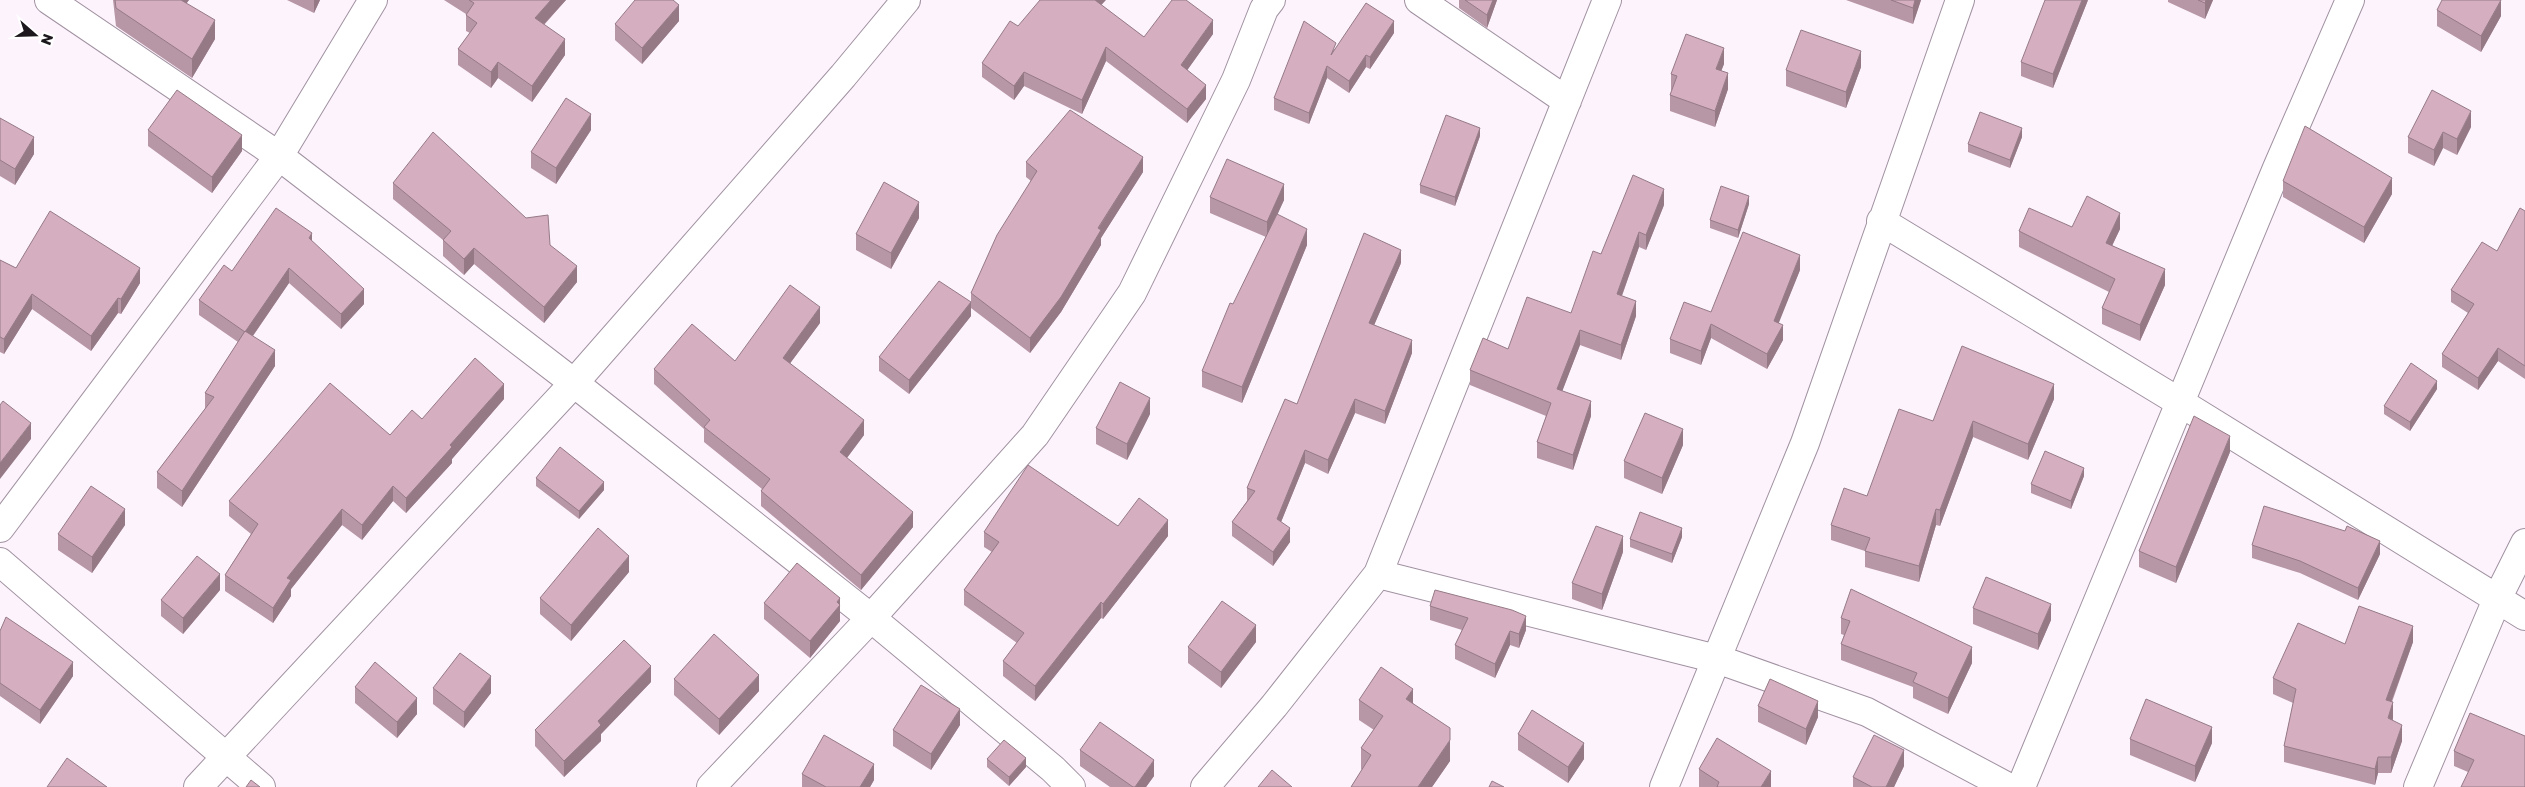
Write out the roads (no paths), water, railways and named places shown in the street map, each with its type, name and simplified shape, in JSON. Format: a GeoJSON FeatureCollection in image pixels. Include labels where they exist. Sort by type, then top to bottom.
{"type":"FeatureCollection","features":[{"type":"Feature","properties":{"kind":"street"},"geometry":{"type":"LineString","coordinates":[[49,0],[279,156],[574,383],[871,618],[1053,769],[1071,787]]}},
{"type":"Feature","properties":{"kind":"street"},"geometry":{"type":"LineString","coordinates":[[0,528],[279,156],[373,0]]}},
{"type":"Feature","properties":{"kind":"street"},"geometry":{"type":"LineString","coordinates":[[198,787],[574,383],[843,76],[906,0]]}},
{"type":"Feature","properties":{"kind":"street"},"geometry":{"type":"LineString","coordinates":[[711,787],[871,618],[1035,435],[1132,293],[1236,80],[1264,9],[1271,0]]}},
{"type":"Feature","properties":{"kind":"street"},"geometry":{"type":"LineString","coordinates":[[1419,0],[1567,101]]}},
{"type":"Feature","properties":{"kind":"street"},"geometry":{"type":"LineString","coordinates":[[1205,787],[1274,706],[1378,574],[1607,0]]}},
{"type":"Feature","properties":{"kind":"street"},"geometry":{"type":"LineString","coordinates":[[1664,787],[1805,443],[1881,221],[1960,0]]}},
{"type":"Feature","properties":{"kind":"street"},"geometry":{"type":"LineString","coordinates":[[2021,787],[2277,168],[2350,0]]}},
{"type":"Feature","properties":{"kind":"street"},"geometry":{"type":"LineString","coordinates":[[1881,221],[2498,597],[2525,616]]}},
{"type":"Feature","properties":{"kind":"street"},"geometry":{"type":"LineString","coordinates":[[2418,787],[2498,597],[2525,543]]}},
{"type":"Feature","properties":{"kind":"street"},"geometry":{"type":"LineString","coordinates":[[0,562],[225,758],[261,787]]}},
{"type":"Feature","properties":{"kind":"street"},"geometry":{"type":"LineString","coordinates":[[1378,574],[1717,658],[1867,712],[2008,787]]}}]}
